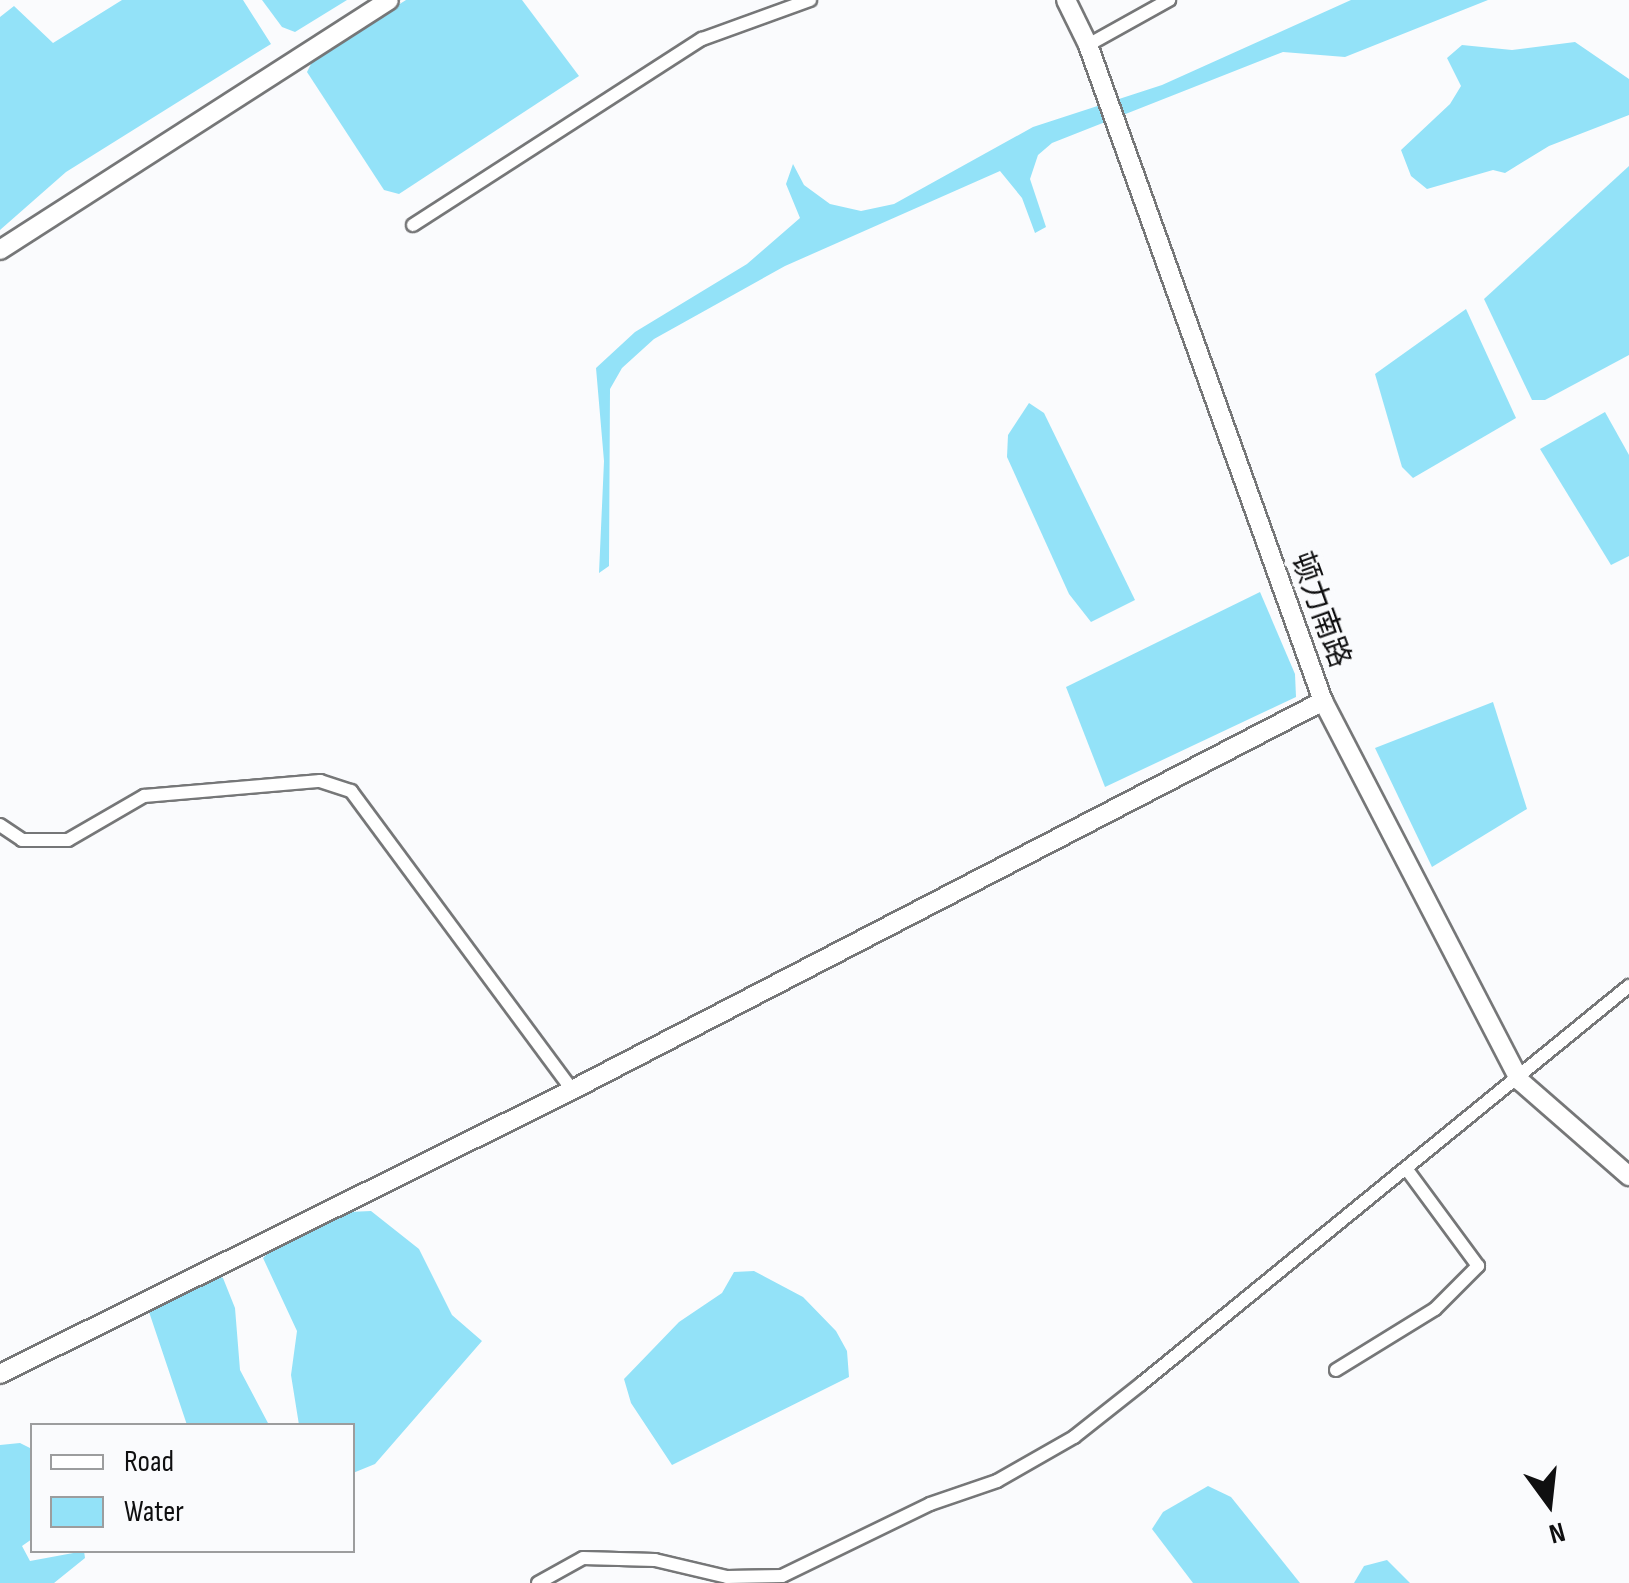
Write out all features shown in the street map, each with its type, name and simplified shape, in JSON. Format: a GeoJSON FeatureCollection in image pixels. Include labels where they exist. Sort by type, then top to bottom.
{"type":"FeatureCollection","features":[{"type":"Feature","properties":{"kind":"street"},"geometry":{"type":"LineString","coordinates":[[0,250],[389,0]]}},
{"type":"Feature","properties":{"kind":"street"},"geometry":{"type":"LineString","coordinates":[[413,225],[702,40],[810,0]]}},
{"type":"Feature","properties":{"kind":"street","name":"顿力南路"},"geometry":{"type":"LineString","coordinates":[[1066,0],[1088,46],[1324,702],[1520,1081],[1629,1176]]}},
{"type":"Feature","properties":{"kind":"street"},"geometry":{"type":"LineString","coordinates":[[1088,46],[1170,0]]}},
{"type":"Feature","properties":{"kind":"street"},"geometry":{"type":"LineString","coordinates":[[0,1374],[572,1090],[1324,702]]}},
{"type":"Feature","properties":{"kind":"street"},"geometry":{"type":"LineString","coordinates":[[0,825],[22,840],[68,840],[144,796],[320,780],[351,791],[572,1090]]}},
{"type":"Feature","properties":{"kind":"street"},"geometry":{"type":"LineString","coordinates":[[538,1583],[582,1558],[655,1560],[740,1578],[782,1576],[930,1504],[997,1481],[1074,1437],[1520,1081],[1629,986]]}},
{"type":"Feature","properties":{"kind":"street"},"geometry":{"type":"LineString","coordinates":[[1336,1370],[1435,1309],[1478,1266],[1408,1171]]}},
{"type":"Feature","properties":{"kind":"water"},"geometry":{"type":"Polygon","coordinates":[[[122,0],[243,0],[271,44],[66,172],[0,230],[0,17],[14,6],[53,43],[122,0]]]}},
{"type":"Feature","properties":{"kind":"water"},"geometry":{"type":"Polygon","coordinates":[[[262,0],[347,0],[295,32],[282,27],[262,0]]]}},
{"type":"Feature","properties":{"kind":"water"},"geometry":{"type":"Polygon","coordinates":[[[406,0],[522,0],[579,76],[399,194],[384,190],[307,72],[314,58],[406,0]]]}},
{"type":"Feature","properties":{"kind":"water"},"geometry":{"type":"Polygon","coordinates":[[[1351,0],[1488,0],[1345,57],[1283,52],[1052,143],[1038,155],[1030,179],[1046,227],[1035,233],[1022,198],[1000,171],[785,266],[654,339],[622,368],[610,389],[609,566],[599,573],[604,461],[596,368],[635,332],[747,264],[800,218],[786,184],[793,164],[804,185],[830,204],[861,211],[894,204],[1033,127],[1162,85],[1351,0]]]}},
{"type":"Feature","properties":{"kind":"water"},"geometry":{"type":"Polygon","coordinates":[[[1575,42],[1629,79],[1629,115],[1549,146],[1505,173],[1493,170],[1427,189],[1411,176],[1401,150],[1450,104],[1461,86],[1447,58],[1462,45],[1512,50],[1575,42]]]}},
{"type":"Feature","properties":{"kind":"water"},"geometry":{"type":"Polygon","coordinates":[[[1629,166],[1629,355],[1545,400],[1532,400],[1484,299],[1629,166]]]}},
{"type":"Feature","properties":{"kind":"water"},"geometry":{"type":"Polygon","coordinates":[[[1466,309],[1516,418],[1413,478],[1402,467],[1375,374],[1466,309]]]}},
{"type":"Feature","properties":{"kind":"water"},"geometry":{"type":"Polygon","coordinates":[[[1029,403],[1044,413],[1135,600],[1091,622],[1069,594],[1007,457],[1008,435],[1029,403]]]}},
{"type":"Feature","properties":{"kind":"water"},"geometry":{"type":"Polygon","coordinates":[[[1605,412],[1629,455],[1629,556],[1611,565],[1540,449],[1605,412]]]}},
{"type":"Feature","properties":{"kind":"water"},"geometry":{"type":"Polygon","coordinates":[[[1260,592],[1295,674],[1296,697],[1105,787],[1066,687],[1260,592]]]}},
{"type":"Feature","properties":{"kind":"water"},"geometry":{"type":"Polygon","coordinates":[[[1493,702],[1527,809],[1432,867],[1375,748],[1493,702]]]}},
{"type":"Feature","properties":{"kind":"water"},"geometry":{"type":"Polygon","coordinates":[[[371,1211],[419,1249],[452,1315],[482,1341],[375,1464],[355,1472],[355,1423],[299,1423],[291,1375],[297,1331],[263,1258],[279,1243],[349,1212],[371,1211]]]}},
{"type":"Feature","properties":{"kind":"water"},"geometry":{"type":"Polygon","coordinates":[[[206,1269],[223,1278],[235,1308],[240,1370],[268,1423],[186,1423],[144,1297],[206,1269]]]}},
{"type":"Feature","properties":{"kind":"water"},"geometry":{"type":"Polygon","coordinates":[[[754,1271],[803,1297],[836,1331],[847,1351],[849,1377],[672,1465],[631,1403],[624,1379],[679,1322],[722,1293],[734,1272],[754,1271]]]}},
{"type":"Feature","properties":{"kind":"water"},"geometry":{"type":"Polygon","coordinates":[[[20,1443],[30,1448],[30,1540],[22,1546],[30,1561],[84,1553],[85,1558],[54,1583],[0,1583],[0,1445],[20,1443]]]}},
{"type":"Feature","properties":{"kind":"water"},"geometry":{"type":"Polygon","coordinates":[[[1208,1486],[1231,1497],[1300,1583],[1193,1583],[1152,1529],[1163,1512],[1208,1486]]]}},
{"type":"Feature","properties":{"kind":"water"},"geometry":{"type":"Polygon","coordinates":[[[1387,1560],[1410,1583],[1354,1583],[1364,1566],[1387,1560]]]}}]}
